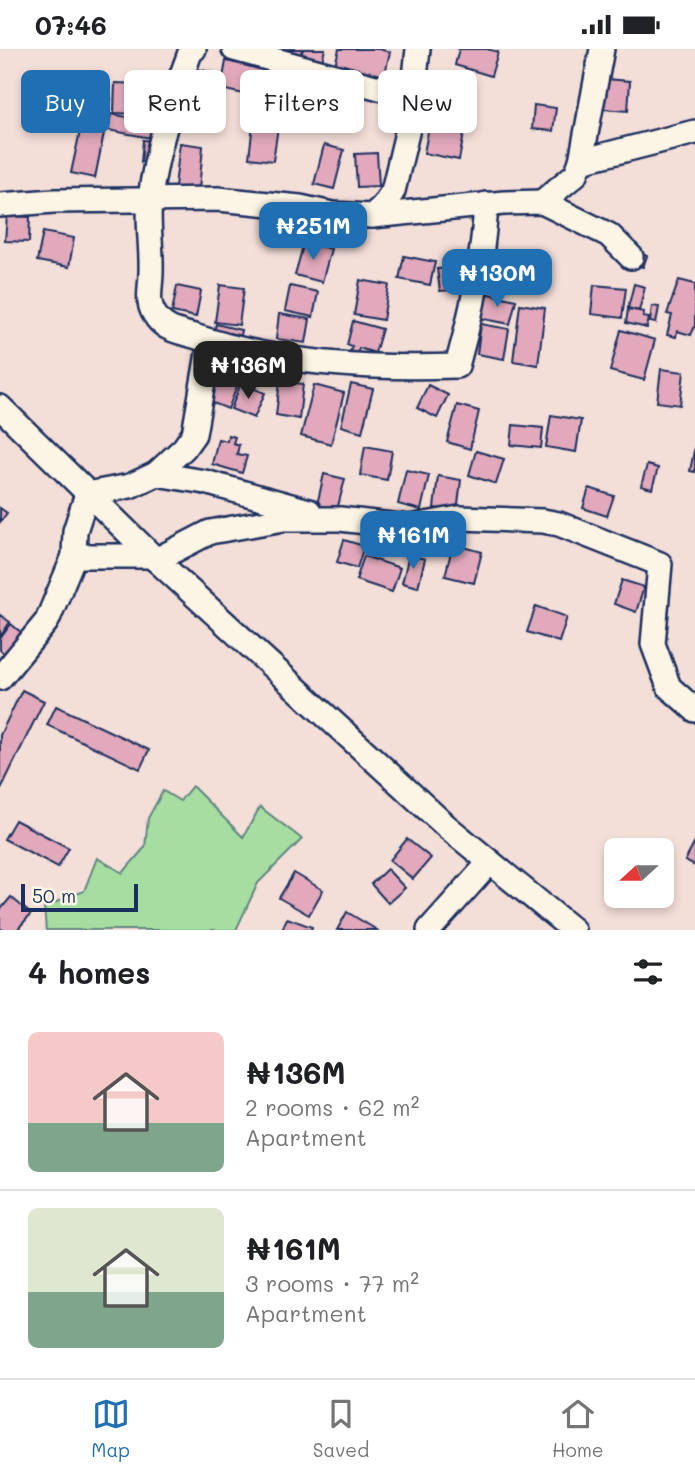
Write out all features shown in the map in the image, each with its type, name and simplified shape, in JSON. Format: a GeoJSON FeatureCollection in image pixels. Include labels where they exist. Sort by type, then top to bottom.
{"type":"FeatureCollection","features":[{"type":"Feature","properties":{"kind":"street"},"geometry":{"type":"LineString","coordinates":[[194,49],[191,50],[163,127],[149,200],[151,272],[148,299],[155,316],[165,327],[210,342],[272,357],[398,368],[457,366],[470,322],[484,235],[486,204]]}},
{"type":"Feature","properties":{"kind":"street"},"geometry":{"type":"LineString","coordinates":[[234,49],[378,88]]}},
{"type":"Feature","properties":{"kind":"street"},"geometry":{"type":"LineString","coordinates":[[416,70],[418,49]]}},
{"type":"Feature","properties":{"kind":"street"},"geometry":{"type":"LineString","coordinates":[[542,202],[576,174],[581,161],[602,49]]}},
{"type":"Feature","properties":{"kind":"street"},"geometry":{"type":"LineString","coordinates":[[581,161],[695,132]]}},
{"type":"Feature","properties":{"kind":"street"},"geometry":{"type":"LineString","coordinates":[[372,216],[393,191],[407,133]]}},
{"type":"Feature","properties":{"kind":"street"},"geometry":{"type":"LineString","coordinates":[[0,205],[54,201],[239,200],[300,207],[332,214],[372,216],[486,204],[542,202],[609,235],[631,257]]}},
{"type":"Feature","properties":{"kind":"street"},"geometry":{"type":"LineString","coordinates":[[87,494],[130,486],[156,474],[184,448],[194,434],[210,342]]}},
{"type":"Feature","properties":{"kind":"street"},"geometry":{"type":"LineString","coordinates":[[0,407],[154,558],[446,827],[573,930]]}},
{"type":"Feature","properties":{"kind":"street"},"geometry":{"type":"LineString","coordinates":[[156,474],[205,482],[340,520]]}},
{"type":"Feature","properties":{"kind":"street"},"geometry":{"type":"LineString","coordinates":[[0,678],[47,621],[74,556],[75,531],[87,494]]}},
{"type":"Feature","properties":{"kind":"street"},"geometry":{"type":"LineString","coordinates":[[74,556],[154,558],[210,531],[284,519],[340,520],[409,527],[459,518],[559,524],[660,564],[653,644],[669,687],[695,710]]}},
{"type":"Feature","properties":{"kind":"street"},"geometry":{"type":"LineString","coordinates":[[429,930],[490,863]]}},
{"type":"Feature","properties":{"kind":"green space"},"geometry":{"type":"Polygon","coordinates":[[[192,786],[243,837],[260,807],[302,839],[258,883],[236,930],[46,930],[44,907],[84,891],[97,858],[123,873],[145,847],[148,818],[163,791],[180,801],[192,786]]]}},
{"type":"Feature","properties":{"kind":"building"},"geometry":{"type":"Polygon","coordinates":[[[277,49],[302,49],[301,54],[277,49]]]}},
{"type":"Feature","properties":{"kind":"building"},"geometry":{"type":"Polygon","coordinates":[[[303,49],[325,49],[322,61],[301,56],[303,49]]]}},
{"type":"Feature","properties":{"kind":"building"},"geometry":{"type":"Polygon","coordinates":[[[339,49],[379,49],[390,52],[386,70],[378,70],[378,76],[364,73],[364,70],[335,65],[339,49]]]}},
{"type":"Feature","properties":{"kind":"building"},"geometry":{"type":"Polygon","coordinates":[[[459,49],[487,49],[498,52],[491,76],[455,65],[459,49]]]}},
{"type":"Feature","properties":{"kind":"building"},"geometry":{"type":"Polygon","coordinates":[[[226,61],[263,69],[240,70],[240,93],[226,90],[226,61]]]}},
{"type":"Feature","properties":{"kind":"building"},"geometry":{"type":"Polygon","coordinates":[[[605,79],[630,81],[628,111],[603,109],[605,79]]]}},
{"type":"Feature","properties":{"kind":"building"},"geometry":{"type":"Polygon","coordinates":[[[115,83],[124,83],[124,113],[114,113],[115,83]]]}},
{"type":"Feature","properties":{"kind":"building"},"geometry":{"type":"Polygon","coordinates":[[[534,105],[556,108],[553,131],[532,129],[534,105]]]}},
{"type":"Feature","properties":{"kind":"building"},"geometry":{"type":"Polygon","coordinates":[[[111,114],[124,116],[124,133],[110,130],[111,114]]]}},
{"type":"Feature","properties":{"kind":"building"},"geometry":{"type":"Polygon","coordinates":[[[80,133],[104,133],[95,178],[71,173],[80,133]]]}},
{"type":"Feature","properties":{"kind":"building"},"geometry":{"type":"Polygon","coordinates":[[[124,133],[152,133],[151,138],[124,133]]]}},
{"type":"Feature","properties":{"kind":"building"},"geometry":{"type":"Polygon","coordinates":[[[252,133],[277,133],[273,161],[249,158],[252,133]]]}},
{"type":"Feature","properties":{"kind":"building"},"geometry":{"type":"Polygon","coordinates":[[[428,133],[464,133],[459,160],[424,153],[428,133]]]}},
{"type":"Feature","properties":{"kind":"building"},"geometry":{"type":"Polygon","coordinates":[[[143,140],[154,141],[153,163],[141,162],[143,140]]]}},
{"type":"Feature","properties":{"kind":"building"},"geometry":{"type":"Polygon","coordinates":[[[180,143],[203,146],[199,190],[175,187],[180,143]]]}},
{"type":"Feature","properties":{"kind":"building"},"geometry":{"type":"Polygon","coordinates":[[[324,145],[344,150],[334,189],[314,184],[324,145]]]}},
{"type":"Feature","properties":{"kind":"building"},"geometry":{"type":"Polygon","coordinates":[[[377,153],[379,186],[357,187],[355,154],[377,153]]]}},
{"type":"Feature","properties":{"kind":"building"},"geometry":{"type":"Polygon","coordinates":[[[7,216],[30,217],[29,242],[5,241],[7,216]]]}},
{"type":"Feature","properties":{"kind":"building"},"geometry":{"type":"Polygon","coordinates":[[[43,232],[74,238],[69,267],[37,261],[43,232]]]}},
{"type":"Feature","properties":{"kind":"building"},"geometry":{"type":"Polygon","coordinates":[[[304,242],[331,249],[322,282],[295,275],[304,242]]]}},
{"type":"Feature","properties":{"kind":"building"},"geometry":{"type":"Polygon","coordinates":[[[640,253],[647,256],[643,267],[636,265],[640,253]]]}},
{"type":"Feature","properties":{"kind":"building"},"geometry":{"type":"Polygon","coordinates":[[[404,256],[435,262],[430,285],[399,279],[404,256]]]}},
{"type":"Feature","properties":{"kind":"building"},"geometry":{"type":"Polygon","coordinates":[[[464,267],[466,289],[440,291],[437,269],[464,267]]]}},
{"type":"Feature","properties":{"kind":"building"},"geometry":{"type":"Polygon","coordinates":[[[360,280],[389,285],[383,320],[354,315],[360,280]]]}},
{"type":"Feature","properties":{"kind":"building"},"geometry":{"type":"Polygon","coordinates":[[[679,280],[695,284],[695,326],[691,335],[677,331],[676,337],[667,335],[672,315],[667,314],[679,280]]]}},
{"type":"Feature","properties":{"kind":"building"},"geometry":{"type":"Polygon","coordinates":[[[634,284],[645,287],[639,311],[628,308],[634,284]]]}},
{"type":"Feature","properties":{"kind":"building"},"geometry":{"type":"Polygon","coordinates":[[[220,285],[244,288],[239,325],[215,322],[220,285]]]}},
{"type":"Feature","properties":{"kind":"building"},"geometry":{"type":"Polygon","coordinates":[[[594,285],[626,288],[622,318],[591,314],[594,285]]]}},
{"type":"Feature","properties":{"kind":"building"},"geometry":{"type":"Polygon","coordinates":[[[177,286],[201,291],[196,317],[172,312],[177,286]]]}},
{"type":"Feature","properties":{"kind":"building"},"geometry":{"type":"Polygon","coordinates":[[[290,286],[318,292],[313,317],[285,311],[290,286]]]}},
{"type":"Feature","properties":{"kind":"building"},"geometry":{"type":"Polygon","coordinates":[[[484,293],[516,300],[510,324],[479,318],[484,293]]]}},
{"type":"Feature","properties":{"kind":"building"},"geometry":{"type":"Polygon","coordinates":[[[520,304],[545,308],[538,365],[513,361],[520,304]]]}},
{"type":"Feature","properties":{"kind":"building"},"geometry":{"type":"Polygon","coordinates":[[[652,306],[659,307],[656,323],[650,322],[652,306]]]}},
{"type":"Feature","properties":{"kind":"building"},"geometry":{"type":"Polygon","coordinates":[[[628,309],[644,312],[643,317],[649,318],[647,328],[626,323],[628,309]]]}},
{"type":"Feature","properties":{"kind":"building"},"geometry":{"type":"Polygon","coordinates":[[[279,314],[310,319],[306,343],[276,339],[279,314]]]}},
{"type":"Feature","properties":{"kind":"building"},"geometry":{"type":"Polygon","coordinates":[[[353,321],[382,329],[375,353],[359,348],[356,357],[349,355],[352,346],[347,345],[353,321]]]}},
{"type":"Feature","properties":{"kind":"building"},"geometry":{"type":"Polygon","coordinates":[[[216,324],[241,330],[239,342],[213,336],[216,324]]]}},
{"type":"Feature","properties":{"kind":"building"},"geometry":{"type":"Polygon","coordinates":[[[481,324],[509,329],[504,359],[477,354],[481,324]]]}},
{"type":"Feature","properties":{"kind":"building"},"geometry":{"type":"Polygon","coordinates":[[[621,330],[655,340],[644,380],[610,371],[621,330]]]}},
{"type":"Feature","properties":{"kind":"building"},"geometry":{"type":"Polygon","coordinates":[[[220,365],[242,374],[228,409],[206,400],[220,365]]]}},
{"type":"Feature","properties":{"kind":"building"},"geometry":{"type":"Polygon","coordinates":[[[661,369],[684,372],[680,405],[657,402],[661,369]]]}},
{"type":"Feature","properties":{"kind":"building"},"geometry":{"type":"Polygon","coordinates":[[[280,381],[303,384],[299,419],[276,415],[280,381]]]}},
{"type":"Feature","properties":{"kind":"building"},"geometry":{"type":"Polygon","coordinates":[[[241,383],[265,393],[254,418],[231,409],[241,383]]]}},
{"type":"Feature","properties":{"kind":"building"},"geometry":{"type":"Polygon","coordinates":[[[351,384],[373,389],[362,432],[341,426],[351,384]]]}},
{"type":"Feature","properties":{"kind":"building"},"geometry":{"type":"Polygon","coordinates":[[[314,385],[344,393],[331,444],[301,436],[314,385]]]}},
{"type":"Feature","properties":{"kind":"building"},"geometry":{"type":"Polygon","coordinates":[[[428,385],[448,395],[437,418],[417,408],[428,385]]]}},
{"type":"Feature","properties":{"kind":"building"},"geometry":{"type":"Polygon","coordinates":[[[457,405],[479,411],[470,449],[447,442],[457,405]]]}},
{"type":"Feature","properties":{"kind":"building"},"geometry":{"type":"Polygon","coordinates":[[[551,415],[581,420],[576,452],[546,447],[551,415]]]}},
{"type":"Feature","properties":{"kind":"building"},"geometry":{"type":"Polygon","coordinates":[[[513,425],[543,428],[541,448],[511,445],[513,425]]]}},
{"type":"Feature","properties":{"kind":"building"},"geometry":{"type":"Polygon","coordinates":[[[228,435],[235,437],[233,443],[239,445],[237,454],[247,456],[242,473],[212,464],[218,439],[227,441],[228,435]]]}},
{"type":"Feature","properties":{"kind":"building"},"geometry":{"type":"Polygon","coordinates":[[[365,446],[392,451],[387,480],[360,475],[365,446]]]}},
{"type":"Feature","properties":{"kind":"building"},"geometry":{"type":"Polygon","coordinates":[[[695,446],[695,472],[690,471],[695,446]]]}},
{"type":"Feature","properties":{"kind":"building"},"geometry":{"type":"Polygon","coordinates":[[[476,451],[504,459],[496,484],[469,475],[476,451]]]}},
{"type":"Feature","properties":{"kind":"building"},"geometry":{"type":"Polygon","coordinates":[[[647,465],[658,468],[652,489],[641,486],[647,465]]]}},
{"type":"Feature","properties":{"kind":"building"},"geometry":{"type":"Polygon","coordinates":[[[406,470],[429,475],[421,510],[398,504],[406,470]]]}},
{"type":"Feature","properties":{"kind":"building"},"geometry":{"type":"Polygon","coordinates":[[[324,474],[345,479],[337,510],[317,505],[324,474]]]}},
{"type":"Feature","properties":{"kind":"building"},"geometry":{"type":"Polygon","coordinates":[[[438,476],[461,480],[457,512],[434,508],[438,476]]]}},
{"type":"Feature","properties":{"kind":"building"},"geometry":{"type":"Polygon","coordinates":[[[589,488],[614,496],[607,516],[583,508],[589,488]]]}},
{"type":"Feature","properties":{"kind":"building"},"geometry":{"type":"Polygon","coordinates":[[[0,508],[7,513],[0,522],[0,508]]]}},
{"type":"Feature","properties":{"kind":"building"},"geometry":{"type":"Polygon","coordinates":[[[344,540],[364,546],[357,568],[337,562],[344,540]]]}},
{"type":"Feature","properties":{"kind":"building"},"geometry":{"type":"Polygon","coordinates":[[[453,544],[482,552],[474,583],[445,576],[453,544]]]}},
{"type":"Feature","properties":{"kind":"building"},"geometry":{"type":"Polygon","coordinates":[[[409,555],[425,559],[418,587],[402,583],[409,555]]]}},
{"type":"Feature","properties":{"kind":"building"},"geometry":{"type":"Polygon","coordinates":[[[364,556],[400,568],[392,592],[356,580],[364,556]]]}},
{"type":"Feature","properties":{"kind":"building"},"geometry":{"type":"Polygon","coordinates":[[[622,580],[644,587],[636,612],[614,604],[622,580]]]}},
{"type":"Feature","properties":{"kind":"building"},"geometry":{"type":"Polygon","coordinates":[[[536,606],[567,617],[559,642],[527,632],[536,606]]]}},
{"type":"Feature","properties":{"kind":"building"},"geometry":{"type":"Polygon","coordinates":[[[0,615],[10,622],[0,637],[0,615]]]}},
{"type":"Feature","properties":{"kind":"building"},"geometry":{"type":"Polygon","coordinates":[[[11,624],[23,634],[7,656],[0,650],[0,639],[11,624]]]}},
{"type":"Feature","properties":{"kind":"building"},"geometry":{"type":"Polygon","coordinates":[[[22,690],[44,701],[0,791],[0,735],[22,690]]]}},
{"type":"Feature","properties":{"kind":"building"},"geometry":{"type":"Polygon","coordinates":[[[56,706],[149,750],[140,769],[47,725],[56,706]]]}},
{"type":"Feature","properties":{"kind":"building"},"geometry":{"type":"Polygon","coordinates":[[[15,820],[69,848],[58,867],[4,839],[15,820]]]}},
{"type":"Feature","properties":{"kind":"building"},"geometry":{"type":"Polygon","coordinates":[[[407,839],[431,858],[413,879],[390,860],[407,839]]]}},
{"type":"Feature","properties":{"kind":"building"},"geometry":{"type":"Polygon","coordinates":[[[695,842],[695,866],[685,861],[695,842]]]}},
{"type":"Feature","properties":{"kind":"building"},"geometry":{"type":"Polygon","coordinates":[[[387,869],[405,888],[388,903],[371,884],[387,869]]]}},
{"type":"Feature","properties":{"kind":"building"},"geometry":{"type":"Polygon","coordinates":[[[294,873],[323,890],[309,915],[279,898],[294,873]]]}},
{"type":"Feature","properties":{"kind":"building"},"geometry":{"type":"Polygon","coordinates":[[[11,897],[31,914],[17,930],[2,930],[0,910],[11,897]]]}},
{"type":"Feature","properties":{"kind":"building"},"geometry":{"type":"Polygon","coordinates":[[[347,912],[377,930],[337,930],[347,912]]]}},
{"type":"Feature","properties":{"kind":"building"},"geometry":{"type":"Polygon","coordinates":[[[287,918],[312,927],[311,930],[282,930],[287,918]]]}}]}
